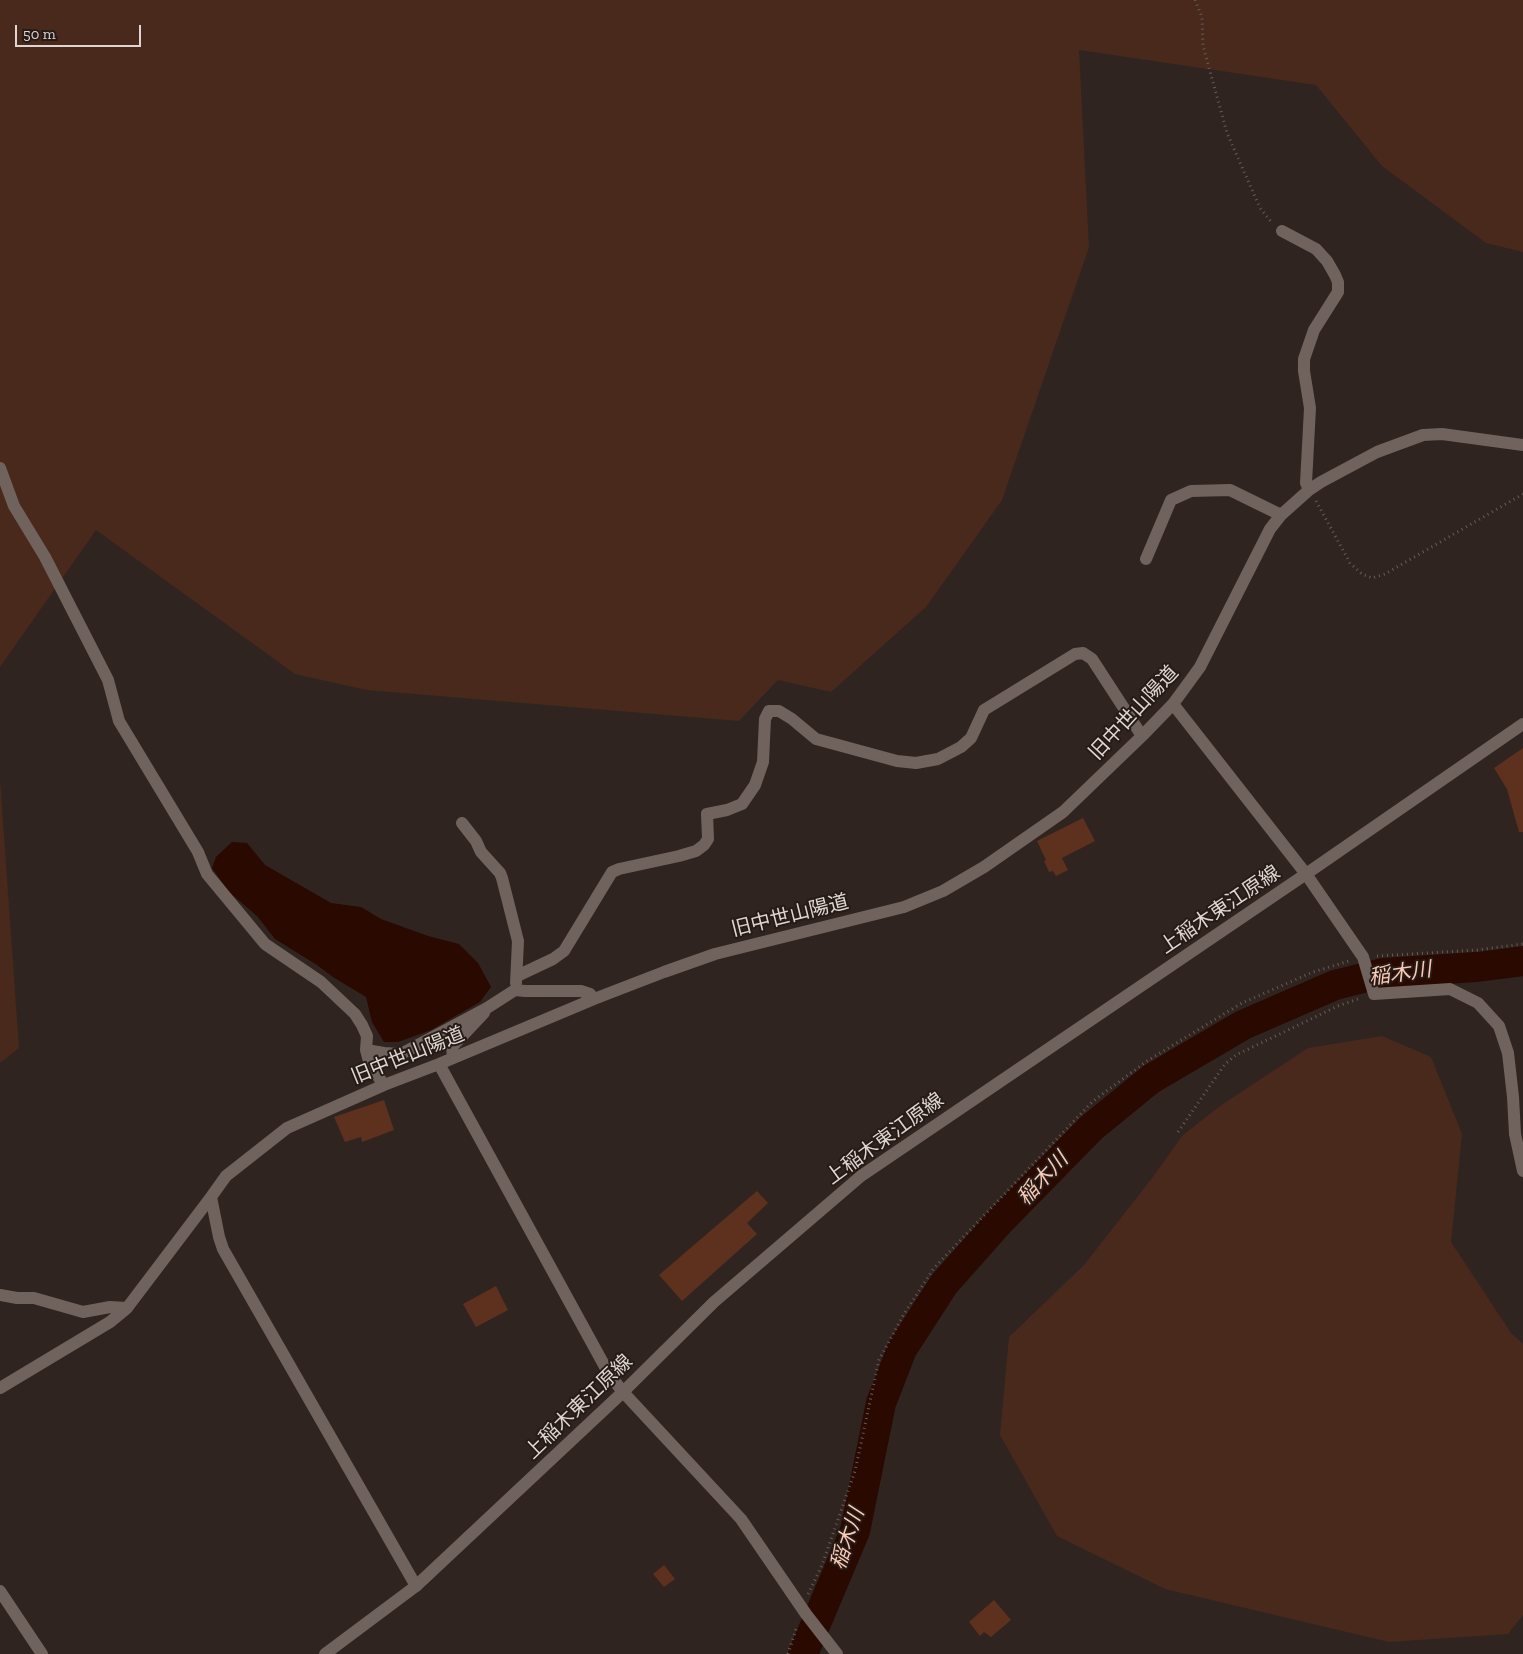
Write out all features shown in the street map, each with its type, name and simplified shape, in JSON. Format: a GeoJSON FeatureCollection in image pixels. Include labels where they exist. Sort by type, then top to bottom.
{"type":"FeatureCollection","features":[{"type":"Feature","properties":{"kind":"street"},"geometry":{"type":"LineString","coordinates":[[1282,231],[1316,249],[1327,261],[1338,282],[1338,292],[1314,330],[1304,359],[1310,408],[1306,482],[1309,490]]}},
{"type":"Feature","properties":{"kind":"street","name":"旧中世山陽道"},"geometry":{"type":"LineString","coordinates":[[0,1388],[110,1322],[127,1308],[226,1176],[287,1128],[384,1084],[439,1064],[594,999],[716,954],[904,907],[943,891],[984,867],[1064,812],[1173,704],[1200,667],[1270,528],[1281,515],[1309,490],[1377,452],[1424,435],[1442,434],[1523,445]]}},
{"type":"Feature","properties":{"kind":"street"},"geometry":{"type":"LineString","coordinates":[[0,468],[14,506],[45,556],[108,680],[120,721],[198,852],[207,874],[265,944],[321,982],[355,1014],[367,1036],[366,1050],[370,1066],[384,1084]]}},
{"type":"Feature","properties":{"kind":"street"},"geometry":{"type":"LineString","coordinates":[[1146,559],[1172,500],[1191,491],[1230,490],[1281,515]]}},
{"type":"Feature","properties":{"kind":"street"},"geometry":{"type":"LineString","coordinates":[[517,976],[553,959],[564,951],[612,872],[679,856],[704,845],[708,839],[707,814],[727,810],[742,804],[755,785],[764,762],[765,719],[769,711],[779,711],[816,739],[896,761],[916,763],[938,759],[962,746],[971,738],[984,710],[1075,654],[1083,653],[1092,659],[1142,736]]}},
{"type":"Feature","properties":{"kind":"street"},"geometry":{"type":"LineString","coordinates":[[1173,704],[1306,874],[1364,959],[1374,992],[1450,989],[1478,1003],[1499,1026],[1508,1053],[1515,1134],[1523,1171]]}},
{"type":"Feature","properties":{"kind":"street","name":"上稲木東江原線"},"geometry":{"type":"LineString","coordinates":[[325,1654],[416,1586],[622,1392],[714,1302],[861,1176],[1306,874],[1523,724]]}},
{"type":"Feature","properties":{"kind":"street"},"geometry":{"type":"LineString","coordinates":[[462,823],[476,841],[481,852],[500,873],[502,878],[518,941],[515,990]]}},
{"type":"Feature","properties":{"kind":"street"},"geometry":{"type":"LineString","coordinates":[[366,1050],[401,1054],[487,1008],[515,990],[525,992],[581,991],[590,994],[594,999]]}},
{"type":"Feature","properties":{"kind":"street"},"geometry":{"type":"LineString","coordinates":[[453,1058],[452,1047],[487,1008]]}},
{"type":"Feature","properties":{"kind":"street"},"geometry":{"type":"LineString","coordinates":[[439,1064],[609,1374],[622,1392],[741,1519],[804,1611],[837,1654]]}},
{"type":"Feature","properties":{"kind":"street"},"geometry":{"type":"LineString","coordinates":[[211,1198],[223,1249],[416,1586]]}},
{"type":"Feature","properties":{"kind":"street"},"geometry":{"type":"LineString","coordinates":[[0,1295],[34,1298],[83,1312],[110,1307],[127,1308]]}},
{"type":"Feature","properties":{"kind":"street"},"geometry":{"type":"LineString","coordinates":[[0,1591],[42,1654]]}},
{"type":"Feature","properties":{"kind":"path"},"geometry":{"type":"LineString","coordinates":[[1195,0],[1202,17],[1204,46],[1227,133],[1260,208],[1269,221],[1282,231]]}},
{"type":"Feature","properties":{"kind":"path"},"geometry":{"type":"LineString","coordinates":[[1309,490],[1350,563],[1362,574],[1372,578],[1385,574],[1523,494]]}},
{"type":"Feature","properties":{"kind":"path"},"geometry":{"type":"LineString","coordinates":[[788,1654],[855,1471],[879,1360],[904,1314],[934,1268],[1093,1101],[1147,1061],[1242,1003],[1313,972],[1364,959],[1477,950],[1523,944]]}},
{"type":"Feature","properties":{"kind":"path"},"geometry":{"type":"LineString","coordinates":[[1178,1132],[1225,1064],[1236,1055],[1338,1006],[1374,992]]}},
{"type":"Feature","properties":{"kind":"shaded area"},"geometry":{"type":"Polygon","coordinates":[[[0,0],[1523,0],[1523,252],[1486,243],[1382,166],[1316,85],[1079,50],[1089,247],[1002,500],[926,607],[831,692],[778,680],[739,721],[367,690],[295,674],[96,530],[0,667],[0,0]]]}},
{"type":"Feature","properties":{"kind":"shaded area"},"geometry":{"type":"Polygon","coordinates":[[[0,780],[19,1048],[0,1063],[0,780]]]}},
{"type":"Feature","properties":{"kind":"shaded area"},"geometry":{"type":"Polygon","coordinates":[[[232,842],[247,843],[265,865],[331,903],[361,907],[381,919],[428,936],[459,944],[478,963],[491,987],[480,1002],[431,1030],[398,1042],[384,1042],[372,1022],[366,997],[275,939],[257,916],[229,892],[212,868],[216,857],[232,842]]]}},
{"type":"Feature","properties":{"kind":"shaded area"},"geometry":{"type":"Polygon","coordinates":[[[1382,1036],[1431,1057],[1462,1134],[1451,1242],[1511,1333],[1523,1344],[1523,1615],[1508,1634],[1389,1642],[1165,1589],[1057,1536],[1000,1435],[1009,1337],[1084,1265],[1183,1135],[1220,1106],[1308,1048],[1382,1036]]]}},
{"type":"Feature","properties":{"kind":"building"},"geometry":{"type":"Polygon","coordinates":[[[1523,748],[1523,832],[1519,832],[1507,789],[1494,768],[1523,748]]]}},
{"type":"Feature","properties":{"kind":"building"},"geometry":{"type":"Polygon","coordinates":[[[1083,818],[1095,841],[1062,858],[1068,870],[1056,876],[1053,871],[1049,872],[1044,861],[1046,860],[1037,841],[1083,818]]]}},
{"type":"Feature","properties":{"kind":"building"},"geometry":{"type":"Polygon","coordinates":[[[384,1100],[394,1130],[362,1142],[361,1137],[345,1142],[334,1117],[384,1100]]]}},
{"type":"Feature","properties":{"kind":"building"},"geometry":{"type":"Polygon","coordinates":[[[757,1191],[768,1203],[747,1223],[757,1234],[682,1301],[659,1275],[757,1191]]]}},
{"type":"Feature","properties":{"kind":"building"},"geometry":{"type":"Polygon","coordinates":[[[496,1286],[508,1310],[476,1327],[463,1304],[496,1286]]]}},
{"type":"Feature","properties":{"kind":"building"},"geometry":{"type":"Polygon","coordinates":[[[664,1565],[675,1579],[664,1587],[653,1574],[664,1565]]]}},
{"type":"Feature","properties":{"kind":"building"},"geometry":{"type":"Polygon","coordinates":[[[994,1600],[1011,1620],[991,1637],[984,1632],[980,1636],[969,1622],[994,1600]]]}},
{"type":"Feature","properties":{"kind":"waterway","name":"稲木川"},"geometry":{"type":"LineString","coordinates":[[803,1654],[855,1531],[881,1403],[902,1349],[944,1284],[999,1222],[1091,1128],[1151,1079],[1243,1025],[1335,985],[1383,973],[1477,967],[1523,961]]}}]}
